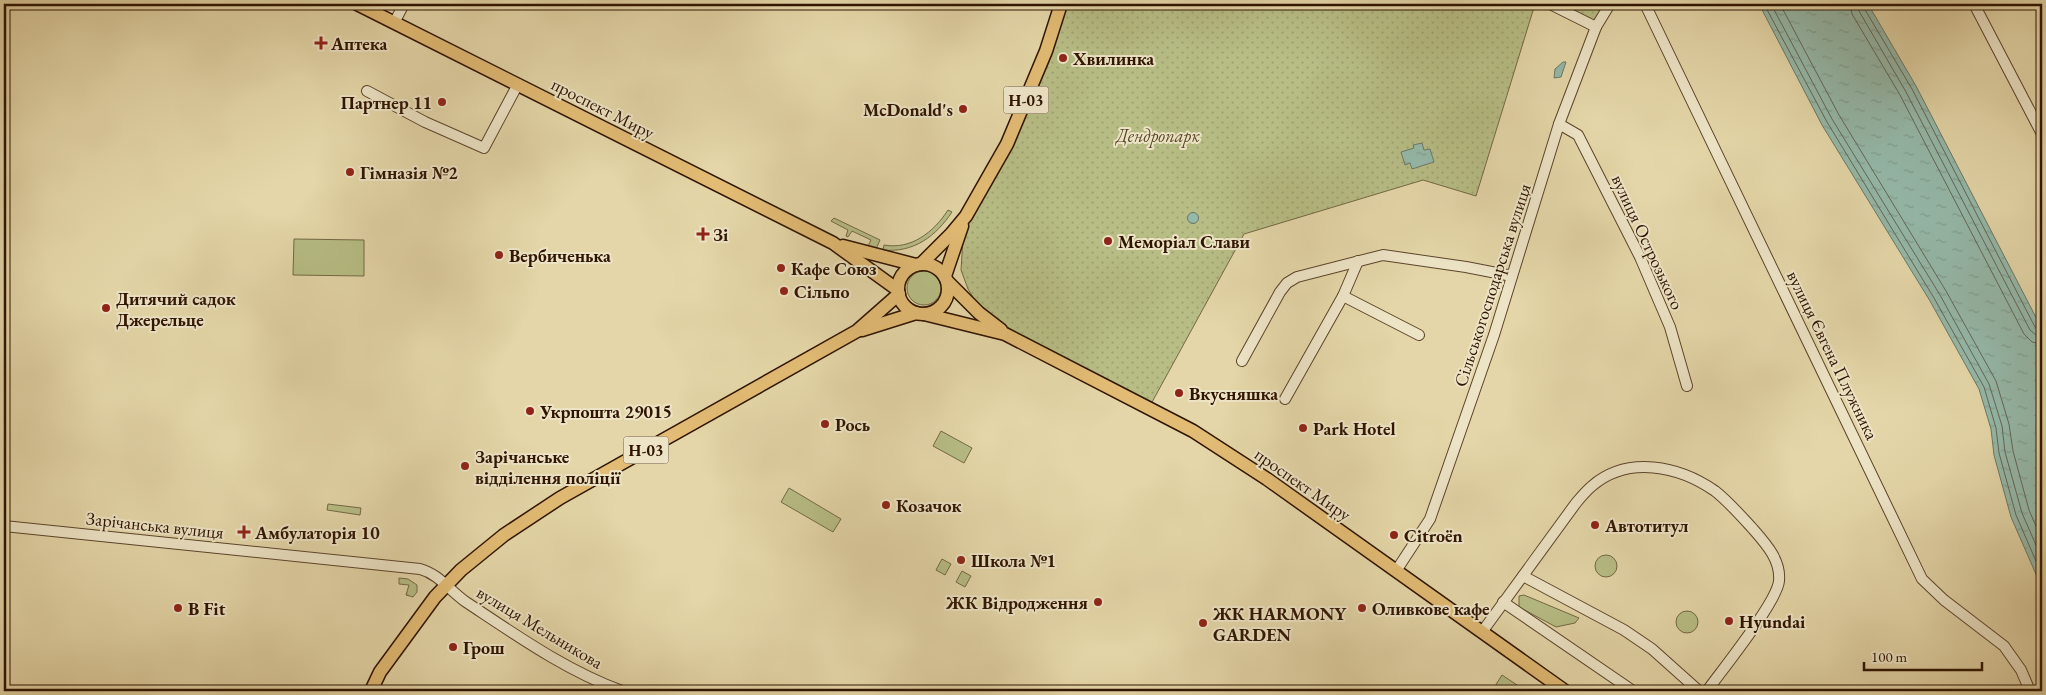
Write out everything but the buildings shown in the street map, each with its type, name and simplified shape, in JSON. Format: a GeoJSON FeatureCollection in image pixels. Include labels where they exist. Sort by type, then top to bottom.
{"type":"FeatureCollection","features":[{"type":"Feature","properties":{"kind":"main road","name":"проспект Миру"},"geometry":{"type":"LineString","coordinates":[[357,4],[833,242],[879,257],[918,264]]}},
{"type":"Feature","properties":{"kind":"main road","name":"Н-03"},"geometry":{"type":"LineString","coordinates":[[857,331],[899,292],[903,275],[951,234],[966,216],[1007,144],[1046,51],[1061,4]]}},
{"type":"Feature","properties":{"kind":"main road","name":"Н-03"},"geometry":{"type":"LineString","coordinates":[[371,691],[380,672],[435,597],[446,585],[504,535],[560,498],[857,331],[920,313],[935,311],[944,303],[948,292],[946,278],[966,216]]}},
{"type":"Feature","properties":{"kind":"main road","name":"проспект Миру"},"geometry":{"type":"LineString","coordinates":[[833,242],[899,292]]}},
{"type":"Feature","properties":{"kind":"main road"},"geometry":{"type":"LineString","coordinates":[[918,264],[937,268],[946,278]]}},
{"type":"Feature","properties":{"kind":"main road","name":"проспект Миру"},"geometry":{"type":"LineString","coordinates":[[946,278],[979,313],[1005,334],[1193,431],[1267,479],[1565,691]]}},
{"type":"Feature","properties":{"kind":"main road"},"geometry":{"type":"LineString","coordinates":[[899,292],[904,304],[920,313]]}},
{"type":"Feature","properties":{"kind":"main road","name":"проспект Миру"},"geometry":{"type":"LineString","coordinates":[[920,313],[1005,334]]}},
{"type":"Feature","properties":{"kind":"street"},"geometry":{"type":"LineString","coordinates":[[394,23],[404,4]]}},
{"type":"Feature","properties":{"kind":"street"},"geometry":{"type":"LineString","coordinates":[[1550,4],[1596,27]]}},
{"type":"Feature","properties":{"kind":"street","name":"Сільськогосподарська вулиця"},"geometry":{"type":"LineString","coordinates":[[1396,571],[1430,519],[1494,335],[1559,124],[1579,76],[1596,27],[1610,4]]}},
{"type":"Feature","properties":{"kind":"street","name":"вулиця Євгена Плужника"},"geometry":{"type":"LineString","coordinates":[[1645,4],[1922,578],[1944,600],[2004,646],[2021,670],[2030,691]]}},
{"type":"Feature","properties":{"kind":"street"},"geometry":{"type":"LineString","coordinates":[[1974,4],[2042,134]]}},
{"type":"Feature","properties":{"kind":"street"},"geometry":{"type":"LineString","coordinates":[[367,91],[425,122],[484,148],[518,84]]}},
{"type":"Feature","properties":{"kind":"street","name":"вулиця Острозького"},"geometry":{"type":"LineString","coordinates":[[1559,124],[1578,135],[1640,257],[1670,328],[1687,386]]}},
{"type":"Feature","properties":{"kind":"street"},"geometry":{"type":"LineString","coordinates":[[1242,361],[1280,292],[1287,283],[1297,277],[1383,255],[1411,258],[1512,276]]}},
{"type":"Feature","properties":{"kind":"street"},"geometry":{"type":"LineString","coordinates":[[1284,400],[1343,296],[1358,261]]}},
{"type":"Feature","properties":{"kind":"street"},"geometry":{"type":"LineString","coordinates":[[1343,296],[1419,335]]}},
{"type":"Feature","properties":{"kind":"street"},"geometry":{"type":"LineString","coordinates":[[1482,632],[1576,502],[1592,486],[1618,472],[1641,466],[1658,468],[1696,480],[1716,492],[1762,539],[1779,569],[1779,583],[1768,606],[1707,691]]}},
{"type":"Feature","properties":{"kind":"street","name":"Зарічанська вулиця"},"geometry":{"type":"LineString","coordinates":[[4,526],[420,569],[433,572],[446,585]]}},
{"type":"Feature","properties":{"kind":"street"},"geometry":{"type":"LineString","coordinates":[[1523,576],[1652,649],[1699,691]]}},
{"type":"Feature","properties":{"kind":"street","name":"вулиця Мельникова"},"geometry":{"type":"LineString","coordinates":[[446,585],[459,597],[561,664],[622,691]]}},
{"type":"Feature","properties":{"kind":"street"},"geometry":{"type":"LineString","coordinates":[[1503,602],[1633,691]]}},
{"type":"Feature","properties":{"kind":"green space","name":"Дендропарк"},"geometry":{"type":"Polygon","coordinates":[[[1065,4],[1535,4],[1476,196],[1423,180],[1244,234],[1151,404],[1007,331],[981,310],[968,289],[961,270],[963,238],[970,217],[1065,4]]]}},
{"type":"Feature","properties":{"kind":"green space"},"geometry":{"type":"Polygon","coordinates":[[[1558,4],[1605,4],[1594,22],[1558,4]]]}},
{"type":"Feature","properties":{"kind":"green space"},"geometry":{"type":"Polygon","coordinates":[[[948,210],[952,212],[946,221],[923,241],[905,249],[883,250],[884,245],[903,245],[921,238],[936,225],[948,210]]]}},
{"type":"Feature","properties":{"kind":"green space"},"geometry":{"type":"Polygon","coordinates":[[[834,218],[880,240],[876,249],[868,246],[871,240],[852,231],[848,237],[846,236],[848,230],[831,221],[834,218]]]}},
{"type":"Feature","properties":{"kind":"green space"},"geometry":{"type":"Polygon","coordinates":[[[294,239],[364,240],[364,276],[293,275],[294,239]]]}},
{"type":"Feature","properties":{"kind":"green space"},"geometry":{"type":"Polygon","coordinates":[[[924,271],[936,276],[941,288],[936,300],[924,305],[912,300],[907,288],[912,276],[924,271]]]}},
{"type":"Feature","properties":{"kind":"green space"},"geometry":{"type":"Polygon","coordinates":[[[941,431],[972,448],[964,463],[933,446],[941,431]]]}},
{"type":"Feature","properties":{"kind":"green space"},"geometry":{"type":"Polygon","coordinates":[[[789,488],[841,519],[833,532],[781,502],[789,488]]]}},
{"type":"Feature","properties":{"kind":"green space"},"geometry":{"type":"Polygon","coordinates":[[[328,504],[361,508],[360,515],[327,510],[328,504]]]}},
{"type":"Feature","properties":{"kind":"green space"},"geometry":{"type":"Polygon","coordinates":[[[1602,555],[1610,555],[1617,562],[1617,570],[1610,577],[1602,577],[1595,570],[1595,562],[1602,555]]]}},
{"type":"Feature","properties":{"kind":"green space"},"geometry":{"type":"Polygon","coordinates":[[[942,559],[951,564],[945,575],[936,570],[942,559]]]}},
{"type":"Feature","properties":{"kind":"green space"},"geometry":{"type":"Polygon","coordinates":[[[962,571],[971,576],[965,587],[956,582],[962,571]]]}},
{"type":"Feature","properties":{"kind":"green space"},"geometry":{"type":"Polygon","coordinates":[[[399,578],[408,579],[417,585],[417,592],[413,597],[406,595],[409,585],[399,584],[399,578]]]}},
{"type":"Feature","properties":{"kind":"green space"},"geometry":{"type":"Polygon","coordinates":[[[1524,595],[1579,618],[1575,623],[1556,627],[1519,607],[1519,596],[1524,595]]]}},
{"type":"Feature","properties":{"kind":"green space"},"geometry":{"type":"Polygon","coordinates":[[[1687,611],[1695,614],[1698,622],[1695,630],[1687,633],[1679,630],[1676,622],[1679,614],[1687,611]]]}},
{"type":"Feature","properties":{"kind":"green space"},"geometry":{"type":"Polygon","coordinates":[[[1502,675],[1526,691],[1492,691],[1502,675]]]}},
{"type":"Feature","properties":{"kind":"water"},"geometry":{"type":"Polygon","coordinates":[[[1759,4],[1868,4],[1916,86],[2042,329],[2042,588],[2011,517],[1994,455],[1991,429],[1979,389],[1930,301],[1822,125],[1759,4]]]}},
{"type":"Feature","properties":{"kind":"water"},"geometry":{"type":"Polygon","coordinates":[[[1563,62],[1566,62],[1561,77],[1554,78],[1555,69],[1563,62]]]}},
{"type":"Feature","properties":{"kind":"water"},"geometry":{"type":"Polygon","coordinates":[[[1422,143],[1424,150],[1430,149],[1434,162],[1412,169],[1410,163],[1405,165],[1401,152],[1414,148],[1413,145],[1422,143]]]}},
{"type":"Feature","properties":{"kind":"water"},"geometry":{"type":"Polygon","coordinates":[[[1193,212],[1199,218],[1193,224],[1187,218],[1193,212]]]}},
{"type":"Feature","properties":{"kind":"place","name":"Аптека"},"geometry":{"type":"Point","coordinates":[321,43]}},
{"type":"Feature","properties":{"kind":"place","name":"Хвилинка"},"geometry":{"type":"Point","coordinates":[1063,58]}},
{"type":"Feature","properties":{"kind":"place","name":"Партнер 11"},"geometry":{"type":"Point","coordinates":[442,102]}},
{"type":"Feature","properties":{"kind":"place","name":"McDonald's"},"geometry":{"type":"Point","coordinates":[963,109]}},
{"type":"Feature","properties":{"kind":"place","name":"Гімназія №2"},"geometry":{"type":"Point","coordinates":[350,172]}},
{"type":"Feature","properties":{"kind":"place","name":"Зі"},"geometry":{"type":"Point","coordinates":[703,234]}},
{"type":"Feature","properties":{"kind":"place","name":"Меморіал Слави"},"geometry":{"type":"Point","coordinates":[1108,241]}},
{"type":"Feature","properties":{"kind":"place","name":"Вербиченька"},"geometry":{"type":"Point","coordinates":[499,255]}},
{"type":"Feature","properties":{"kind":"place","name":"Кафе Союз"},"geometry":{"type":"Point","coordinates":[781,268]}},
{"type":"Feature","properties":{"kind":"place","name":"Сільпо"},"geometry":{"type":"Point","coordinates":[784,291]}},
{"type":"Feature","properties":{"kind":"place","name":"Дитячий садок Джерельце"},"geometry":{"type":"Point","coordinates":[106,308]}},
{"type":"Feature","properties":{"kind":"place","name":"Вкусняшка"},"geometry":{"type":"Point","coordinates":[1179,393]}},
{"type":"Feature","properties":{"kind":"place","name":"Укрпошта 29015"},"geometry":{"type":"Point","coordinates":[530,411]}},
{"type":"Feature","properties":{"kind":"place","name":"Рось"},"geometry":{"type":"Point","coordinates":[825,424]}},
{"type":"Feature","properties":{"kind":"place","name":"Park Hotel"},"geometry":{"type":"Point","coordinates":[1303,428]}},
{"type":"Feature","properties":{"kind":"place","name":"Зарічанське відділення поліції"},"geometry":{"type":"Point","coordinates":[465,466]}},
{"type":"Feature","properties":{"kind":"place","name":"Козачок"},"geometry":{"type":"Point","coordinates":[886,505]}},
{"type":"Feature","properties":{"kind":"place","name":"Автотитул"},"geometry":{"type":"Point","coordinates":[1595,525]}},
{"type":"Feature","properties":{"kind":"place","name":"Амбулаторія 10"},"geometry":{"type":"Point","coordinates":[244,532]}},
{"type":"Feature","properties":{"kind":"place","name":"Citroën"},"geometry":{"type":"Point","coordinates":[1394,535]}},
{"type":"Feature","properties":{"kind":"place","name":"Школа №1"},"geometry":{"type":"Point","coordinates":[961,560]}},
{"type":"Feature","properties":{"kind":"place","name":"ЖК Відродження"},"geometry":{"type":"Point","coordinates":[1098,602]}},
{"type":"Feature","properties":{"kind":"place","name":"B Fit"},"geometry":{"type":"Point","coordinates":[178,608]}},
{"type":"Feature","properties":{"kind":"place","name":"Оливкове кафе"},"geometry":{"type":"Point","coordinates":[1362,608]}},
{"type":"Feature","properties":{"kind":"place","name":"Hyundai"},"geometry":{"type":"Point","coordinates":[1729,621]}},
{"type":"Feature","properties":{"kind":"place","name":"ЖК HARMONY GARDEN"},"geometry":{"type":"Point","coordinates":[1203,623]}},
{"type":"Feature","properties":{"kind":"place","name":"Грош"},"geometry":{"type":"Point","coordinates":[453,647]}}]}
